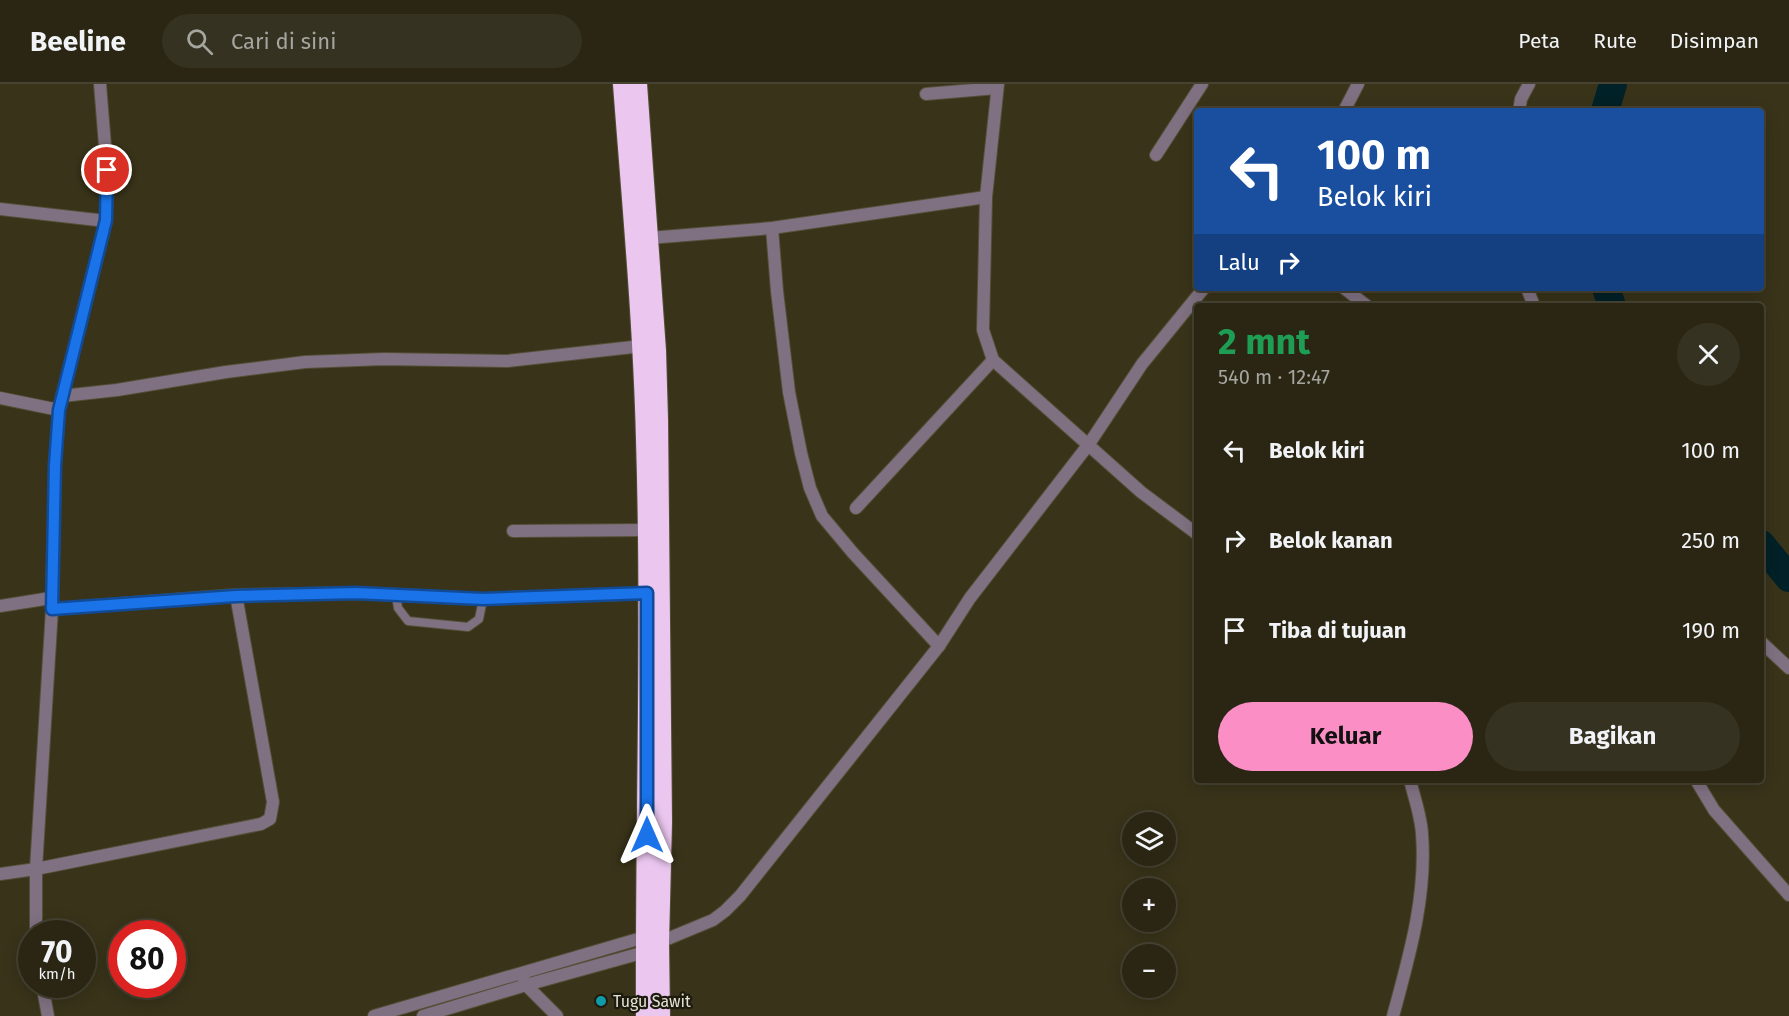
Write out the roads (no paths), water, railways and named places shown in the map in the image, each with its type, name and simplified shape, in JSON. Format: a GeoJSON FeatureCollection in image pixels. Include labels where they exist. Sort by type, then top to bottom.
{"type":"FeatureCollection","features":[{"type":"Feature","properties":{"kind":"highway"},"geometry":{"type":"LineString","coordinates":[[622,84],[642,346],[647,530],[654,593]]}},
{"type":"Feature","properties":{"kind":"highway"},"geometry":{"type":"LineString","coordinates":[[638,84],[657,351],[654,593],[647,835],[650,944],[645,1016]]}},
{"type":"Feature","properties":{"kind":"highway"},"geometry":{"type":"LineString","coordinates":[[650,944],[661,1016]]}},
{"type":"Feature","properties":{"kind":"street"},"geometry":{"type":"LineString","coordinates":[[36,920],[36,869],[52,603],[55,465],[59,410],[106,220],[107,170],[100,84]]}},
{"type":"Feature","properties":{"kind":"street"},"geometry":{"type":"LineString","coordinates":[[1156,155],[1202,84]]}},
{"type":"Feature","properties":{"kind":"street"},"geometry":{"type":"LineString","coordinates":[[1346,108],[1358,84]]}},
{"type":"Feature","properties":{"kind":"street"},"geometry":{"type":"LineString","coordinates":[[1520,108],[1521,99],[1529,84]]}},
{"type":"Feature","properties":{"kind":"street"},"geometry":{"type":"LineString","coordinates":[[926,94],[997,86],[986,197],[983,330],[993,360],[1141,492],[1194,532]]}},
{"type":"Feature","properties":{"kind":"street"},"geometry":{"type":"LineString","coordinates":[[649,238],[772,228],[986,197]]}},
{"type":"Feature","properties":{"kind":"street"},"geometry":{"type":"LineString","coordinates":[[0,209],[106,220]]}},
{"type":"Feature","properties":{"kind":"street"},"geometry":{"type":"LineString","coordinates":[[772,228],[789,392],[810,488],[822,516],[939,646]]}},
{"type":"Feature","properties":{"kind":"street"},"geometry":{"type":"LineString","coordinates":[[423,1016],[650,944],[713,920],[725,911],[741,896],[939,646],[970,598],[1089,444],[1142,364],[1202,291]]}},
{"type":"Feature","properties":{"kind":"street"},"geometry":{"type":"LineString","coordinates":[[1348,291],[1363,303]]}},
{"type":"Feature","properties":{"kind":"street"},"geometry":{"type":"LineString","coordinates":[[62,396],[305,362],[384,359],[507,361],[642,346]]}},
{"type":"Feature","properties":{"kind":"street"},"geometry":{"type":"LineString","coordinates":[[856,508],[993,360]]}},
{"type":"Feature","properties":{"kind":"street"},"geometry":{"type":"LineString","coordinates":[[0,398],[59,410]]}},
{"type":"Feature","properties":{"kind":"street"},"geometry":{"type":"LineString","coordinates":[[513,531],[647,530]]}},
{"type":"Feature","properties":{"kind":"street"},"geometry":{"type":"LineString","coordinates":[[0,606],[356,593],[483,599],[654,593]]}},
{"type":"Feature","properties":{"kind":"street"},"geometry":{"type":"LineString","coordinates":[[0,874],[36,869],[261,824],[270,819],[273,802],[236,596]]}},
{"type":"Feature","properties":{"kind":"street"},"geometry":{"type":"LineString","coordinates":[[1764,645],[1789,668]]}},
{"type":"Feature","properties":{"kind":"street"},"geometry":{"type":"LineString","coordinates":[[1393,1016],[1413,944],[1421,891],[1422,832],[1411,783]]}},
{"type":"Feature","properties":{"kind":"street"},"geometry":{"type":"LineString","coordinates":[[1698,783],[1714,810],[1789,895]]}},
{"type":"Feature","properties":{"kind":"street"},"geometry":{"type":"LineString","coordinates":[[374,1016],[521,972],[650,944]]}},
{"type":"Feature","properties":{"kind":"street"},"geometry":{"type":"LineString","coordinates":[[521,972],[526,985],[557,1016]]}},
{"type":"Feature","properties":{"kind":"street"},"geometry":{"type":"LineString","coordinates":[[45,998],[48,1016]]}},
{"type":"Feature","properties":{"kind":"lane"},"geometry":{"type":"LineString","coordinates":[[396,595],[398,608],[408,621],[468,627],[479,619],[483,599]]}},
{"type":"Feature","properties":{"kind":"waterway"},"geometry":{"type":"LineString","coordinates":[[1606,108],[1613,84]]}},
{"type":"Feature","properties":{"kind":"waterway"},"geometry":{"type":"LineString","coordinates":[[1607,291],[1611,303]]}},
{"type":"Feature","properties":{"kind":"waterway"},"geometry":{"type":"LineString","coordinates":[[1764,548],[1789,578]]}},
{"type":"Feature","properties":{"kind":"place","name":"Tugu Sawit"},"geometry":{"type":"Point","coordinates":[601,1001]}}]}
